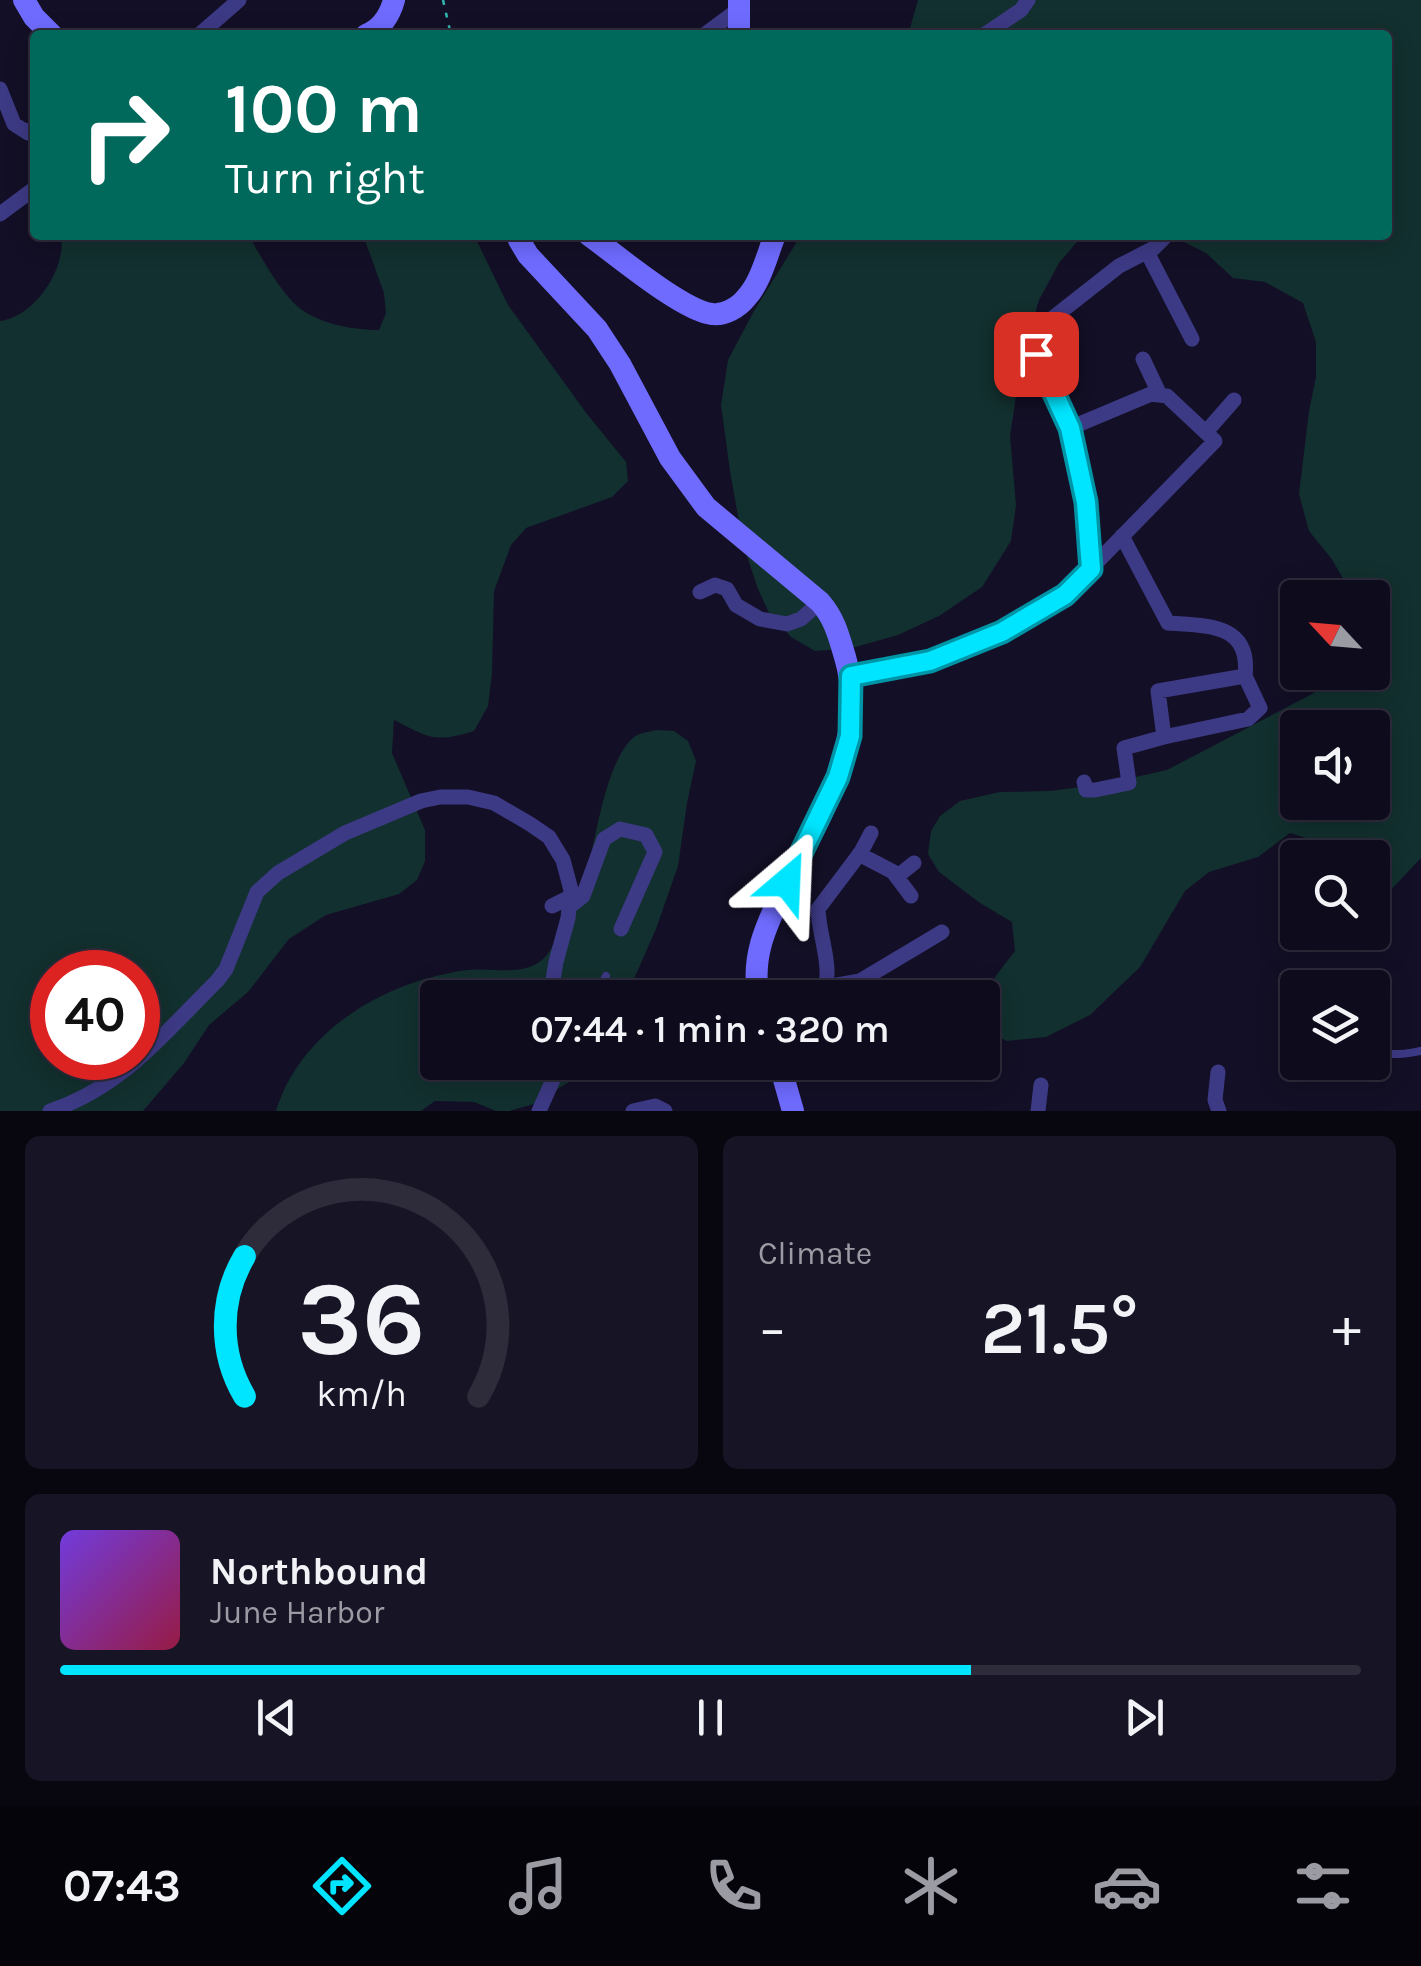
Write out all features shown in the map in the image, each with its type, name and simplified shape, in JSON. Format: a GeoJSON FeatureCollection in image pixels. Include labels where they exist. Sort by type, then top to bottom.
{"type":"FeatureCollection","features":[{"type":"Feature","properties":{"kind":"street"},"geometry":{"type":"LineString","coordinates":[[24,0],[47,30]]}},
{"type":"Feature","properties":{"kind":"street"},"geometry":{"type":"LineString","coordinates":[[204,30],[239,0]]}},
{"type":"Feature","properties":{"kind":"street"},"geometry":{"type":"LineString","coordinates":[[376,30],[390,14],[394,0]]}},
{"type":"Feature","properties":{"kind":"street"},"geometry":{"type":"LineString","coordinates":[[991,30],[1028,0]]}},
{"type":"Feature","properties":{"kind":"street"},"geometry":{"type":"LineString","coordinates":[[710,30],[739,4]]}},
{"type":"Feature","properties":{"kind":"street"},"geometry":{"type":"LineString","coordinates":[[739,4],[740,30]]}},
{"type":"Feature","properties":{"kind":"street"},"geometry":{"type":"LineString","coordinates":[[0,90],[14,124],[30,131]]}},
{"type":"Feature","properties":{"kind":"street"},"geometry":{"type":"LineString","coordinates":[[0,214],[30,192]]}},
{"type":"Feature","properties":{"kind":"street"},"geometry":{"type":"LineString","coordinates":[[518,240],[598,329],[670,458],[706,507],[832,616],[851,676],[850,736],[838,777],[759,945],[756,980]]}},
{"type":"Feature","properties":{"kind":"street"},"geometry":{"type":"LineString","coordinates":[[597,240],[684,303],[713,314],[728,312],[745,300],[755,286],[773,240]]}},
{"type":"Feature","properties":{"kind":"street"},"geometry":{"type":"LineString","coordinates":[[1091,569],[1086,502],[1070,428],[1036,354],[1037,338],[1049,321],[1118,266],[1162,240]]}},
{"type":"Feature","properties":{"kind":"street"},"geometry":{"type":"LineString","coordinates":[[1147,252],[1192,339]]}},
{"type":"Feature","properties":{"kind":"street"},"geometry":{"type":"LineString","coordinates":[[1143,359],[1160,395]]}},
{"type":"Feature","properties":{"kind":"street"},"geometry":{"type":"LineString","coordinates":[[851,676],[930,661],[1002,632],[1065,595],[1216,442],[1167,396],[1151,394],[1070,428]]}},
{"type":"Feature","properties":{"kind":"street"},"geometry":{"type":"LineString","coordinates":[[1206,432],[1234,400]]}},
{"type":"Feature","properties":{"kind":"street"},"geometry":{"type":"LineString","coordinates":[[1084,782],[1086,790],[1130,783],[1124,748],[1248,718],[1260,708],[1245,676],[1240,643],[1232,634],[1214,626],[1168,624],[1122,536]]}},
{"type":"Feature","properties":{"kind":"street"},"geometry":{"type":"LineString","coordinates":[[700,592],[714,585],[728,589],[736,605],[760,618],[787,624],[801,619],[820,602]]}},
{"type":"Feature","properties":{"kind":"street"},"geometry":{"type":"LineString","coordinates":[[1164,737],[1158,691],[1245,676]]}},
{"type":"Feature","properties":{"kind":"street"},"geometry":{"type":"LineString","coordinates":[[50,1111],[92,1094],[140,1060],[217,981],[226,969],[257,892],[278,873],[344,832],[440,797],[494,802],[550,838],[563,860],[571,890],[552,980]]}},
{"type":"Feature","properties":{"kind":"street"},"geometry":{"type":"LineString","coordinates":[[552,906],[583,896],[604,839],[620,829],[646,835],[656,852],[621,929]]}},
{"type":"Feature","properties":{"kind":"street"},"geometry":{"type":"LineString","coordinates":[[826,980],[818,910],[860,854],[870,833]]}},
{"type":"Feature","properties":{"kind":"street"},"geometry":{"type":"LineString","coordinates":[[860,854],[899,875],[914,862]]}},
{"type":"Feature","properties":{"kind":"street"},"geometry":{"type":"LineString","coordinates":[[894,872],[911,896]]}},
{"type":"Feature","properties":{"kind":"street"},"geometry":{"type":"LineString","coordinates":[[862,980],[942,932]]}},
{"type":"Feature","properties":{"kind":"street"},"geometry":{"type":"LineString","coordinates":[[1218,1072],[1214,1100],[1219,1111]]}},
{"type":"Feature","properties":{"kind":"street"},"geometry":{"type":"LineString","coordinates":[[539,1111],[553,1080]]}},
{"type":"Feature","properties":{"kind":"street"},"geometry":{"type":"LineString","coordinates":[[787,1080],[793,1111]]}},
{"type":"Feature","properties":{"kind":"street"},"geometry":{"type":"LineString","coordinates":[[1038,1111],[1041,1085]]}},
{"type":"Feature","properties":{"kind":"street"},"geometry":{"type":"LineString","coordinates":[[633,1111],[655,1106],[665,1111]]}},
{"type":"Feature","properties":{"kind":"lane"},"geometry":{"type":"LineString","coordinates":[[604,980],[606,976]]}},
{"type":"Feature","properties":{"kind":"lane"},"geometry":{"type":"LineString","coordinates":[[1390,1054],[1421,1051]]}},
{"type":"Feature","properties":{"kind":"path"},"geometry":{"type":"LineString","coordinates":[[443,0],[451,30]]}},
{"type":"Feature","properties":{"kind":"green space"},"geometry":{"type":"Polygon","coordinates":[[[918,0],[1421,0],[1421,858],[1390,891],[1390,840],[1313,840],[1290,833],[1258,857],[1209,872],[1185,891],[1140,967],[1090,1015],[1046,1037],[1007,1041],[1000,1038],[1000,980],[994,980],[1015,951],[1012,922],[939,872],[928,854],[931,831],[940,816],[960,801],[1000,792],[1104,784],[1167,770],[1280,711],[1280,820],[1390,820],[1390,710],[1281,710],[1318,690],[1390,690],[1390,580],[1344,580],[1309,531],[1299,494],[1316,377],[1316,342],[1303,303],[1265,282],[1233,278],[1206,253],[1180,240],[1392,240],[1392,30],[909,30],[918,0]]]}},
{"type":"Feature","properties":{"kind":"green space"},"geometry":{"type":"Polygon","coordinates":[[[61,240],[251,240],[284,291],[305,312],[336,325],[379,330],[386,313],[384,293],[365,240],[476,240],[508,305],[626,462],[628,481],[612,497],[526,528],[511,545],[494,591],[488,706],[474,731],[432,737],[394,720],[392,753],[425,830],[425,861],[417,880],[399,894],[326,915],[289,939],[248,992],[209,1025],[184,1063],[143,1111],[0,1111],[0,321],[25,311],[53,276],[61,240]]]}},
{"type":"Feature","properties":{"kind":"green space"},"geometry":{"type":"Polygon","coordinates":[[[798,240],[1079,240],[1059,263],[1039,300],[1022,357],[1010,436],[1016,505],[1011,541],[982,587],[939,616],[898,635],[852,648],[815,651],[791,637],[769,613],[743,544],[721,405],[728,360],[798,240]]]}},
{"type":"Feature","properties":{"kind":"green space"},"geometry":{"type":"Polygon","coordinates":[[[674,731],[688,741],[696,761],[678,866],[634,980],[425,980],[468,970],[525,968],[545,958],[568,921],[582,888],[616,763],[624,748],[641,734],[674,731]]]}},
{"type":"Feature","properties":{"kind":"green space"},"geometry":{"type":"Polygon","coordinates":[[[420,981],[420,1080],[572,1080],[534,1104],[509,1111],[496,1111],[474,1102],[435,1101],[421,1111],[276,1111],[305,1056],[327,1033],[379,997],[420,981]]]}},
{"type":"Feature","properties":{"kind":"route"},"geometry":{"type":"LineString","coordinates":[[787,882],[838,777],[850,736],[851,676],[930,661],[1002,632],[1065,595],[1091,569],[1086,502],[1070,428],[1036,354]]}}]}
